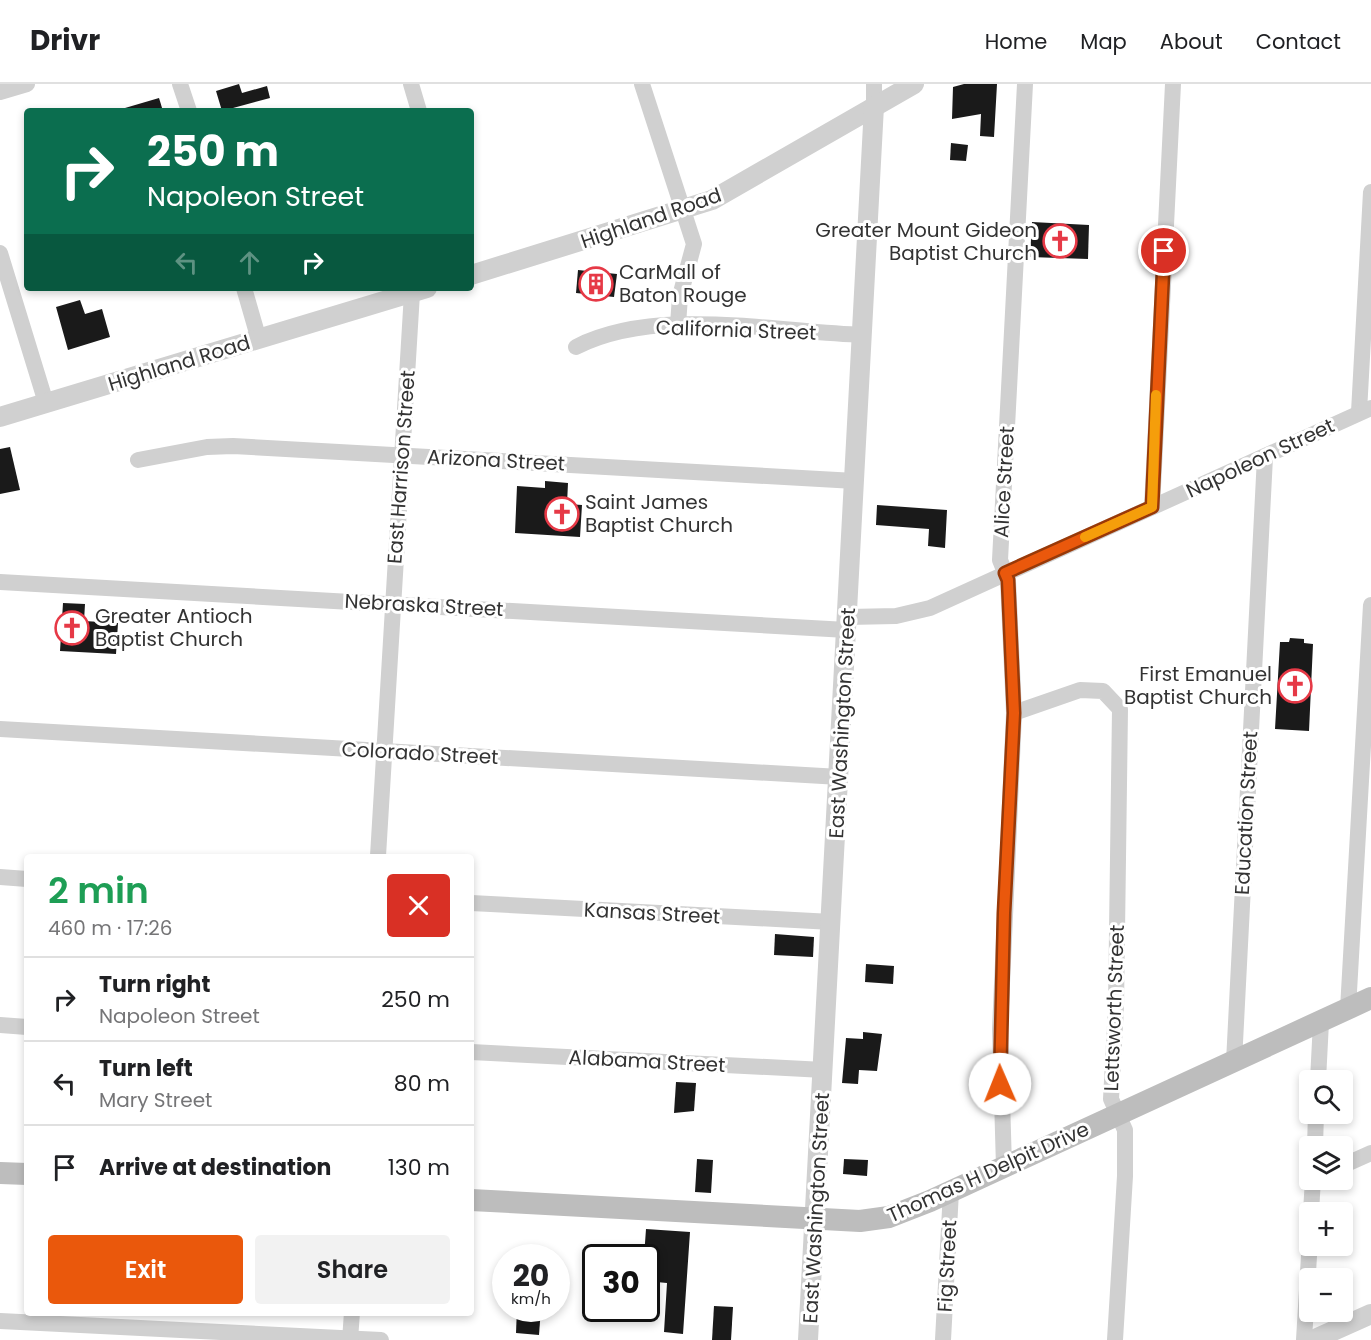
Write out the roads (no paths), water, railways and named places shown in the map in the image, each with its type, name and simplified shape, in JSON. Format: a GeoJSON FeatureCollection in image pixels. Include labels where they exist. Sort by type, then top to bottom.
{"type":"FeatureCollection","features":[{"type":"Feature","properties":{"kind":"main road","name":"Thomas H Delpit Drive"},"geometry":{"type":"LineString","coordinates":[[474,1200],[876,1220],[900,1213],[951,1191],[1371,998]]}},
{"type":"Feature","properties":{"kind":"main road"},"geometry":{"type":"LineString","coordinates":[[0,1173],[24,1174]]}},
{"type":"Feature","properties":{"kind":"street"},"geometry":{"type":"LineString","coordinates":[[0,92],[27,84]]}},
{"type":"Feature","properties":{"kind":"street"},"geometry":{"type":"LineString","coordinates":[[180,84],[188,108]]}},
{"type":"Feature","properties":{"kind":"street"},"geometry":{"type":"LineString","coordinates":[[411,84],[418,108]]}},
{"type":"Feature","properties":{"kind":"street"},"geometry":{"type":"LineString","coordinates":[[642,84],[694,244],[680,297],[678,324]]}},
{"type":"Feature","properties":{"kind":"street"},"geometry":{"type":"LineString","coordinates":[[874,84],[874,106]]}},
{"type":"Feature","properties":{"kind":"street","name":"Highland Road"},"geometry":{"type":"LineString","coordinates":[[474,273],[684,210],[736,187],[914,84]]}},
{"type":"Feature","properties":{"kind":"street","name":"Alice Street"},"geometry":{"type":"LineString","coordinates":[[1004,1167],[1000,1029],[1014,713],[1008,580],[1000,553],[1025,84]]}},
{"type":"Feature","properties":{"kind":"street"},"geometry":{"type":"LineString","coordinates":[[1152,507],[1173,84]]}},
{"type":"Feature","properties":{"kind":"street","name":"East Washington Street"},"geometry":{"type":"LineString","coordinates":[[808,1340],[840,777],[874,106]]}},
{"type":"Feature","properties":{"kind":"street"},"geometry":{"type":"LineString","coordinates":[[1365,410],[1371,192]]}},
{"type":"Feature","properties":{"kind":"street"},"geometry":{"type":"LineString","coordinates":[[0,253],[46,403]]}},
{"type":"Feature","properties":{"kind":"street"},"geometry":{"type":"LineString","coordinates":[[245,291],[259,340]]}},
{"type":"Feature","properties":{"kind":"street","name":"Highland Road"},"geometry":{"type":"LineString","coordinates":[[0,417],[416,291]]}},
{"type":"Feature","properties":{"kind":"street","name":"East Harrison Street"},"geometry":{"type":"LineString","coordinates":[[378,854],[402,454],[419,291]]}},
{"type":"Feature","properties":{"kind":"street","name":"California Street"},"geometry":{"type":"LineString","coordinates":[[576,347],[619,330],[678,324],[863,335]]}},
{"type":"Feature","properties":{"kind":"street","name":"Napoleon Street"},"geometry":{"type":"LineString","coordinates":[[848,623],[918,612],[1365,410]]}},
{"type":"Feature","properties":{"kind":"street","name":"Arizona Street"},"geometry":{"type":"LineString","coordinates":[[138,460],[207,447],[233,446],[855,481]]}},
{"type":"Feature","properties":{"kind":"street","name":"Education Street"},"geometry":{"type":"LineString","coordinates":[[1234,1062],[1264,457]]}},
{"type":"Feature","properties":{"kind":"street","name":"Nebraska Street"},"geometry":{"type":"LineString","coordinates":[[0,582],[392,603],[848,623]]}},
{"type":"Feature","properties":{"kind":"street"},"geometry":{"type":"LineString","coordinates":[[1348,1009],[1371,605]]}},
{"type":"Feature","properties":{"kind":"street","name":"Lettsworth Street"},"geometry":{"type":"LineString","coordinates":[[1014,713],[1080,690],[1103,692],[1120,709],[1116,1007],[1111,1099],[1125,1130],[1125,1176],[1115,1340]]}},
{"type":"Feature","properties":{"kind":"street","name":"Colorado Street"},"geometry":{"type":"LineString","coordinates":[[0,729],[840,777]]}},
{"type":"Feature","properties":{"kind":"street"},"geometry":{"type":"LineString","coordinates":[[0,877],[24,879]]}},
{"type":"Feature","properties":{"kind":"street","name":"Kansas Street"},"geometry":{"type":"LineString","coordinates":[[474,903],[832,922]]}},
{"type":"Feature","properties":{"kind":"street"},"geometry":{"type":"LineString","coordinates":[[1319,1070],[1321,1022]]}},
{"type":"Feature","properties":{"kind":"street"},"geometry":{"type":"LineString","coordinates":[[0,1025],[24,1027]]}},
{"type":"Feature","properties":{"kind":"street","name":"Alabama Street"},"geometry":{"type":"LineString","coordinates":[[474,1052],[824,1070]]}},
{"type":"Feature","properties":{"kind":"street"},"geometry":{"type":"LineString","coordinates":[[1353,1161],[1371,1153]]}},
{"type":"Feature","properties":{"kind":"street","name":"Fig Street"},"geometry":{"type":"LineString","coordinates":[[943,1340],[951,1191]]}},
{"type":"Feature","properties":{"kind":"street"},"geometry":{"type":"LineString","coordinates":[[1304,1340],[1309,1256]]}},
{"type":"Feature","properties":{"kind":"street"},"geometry":{"type":"LineString","coordinates":[[1313,1340],[1371,1314]]}},
{"type":"Feature","properties":{"kind":"street"},"geometry":{"type":"LineString","coordinates":[[350,1339],[352,1316]]}},
{"type":"Feature","properties":{"kind":"street"},"geometry":{"type":"LineString","coordinates":[[0,1321],[381,1340]]}},
{"type":"Feature","properties":{"kind":"place","name":"Greater Mount Gideon Baptist Church"},"geometry":{"type":"Point","coordinates":[1060,241]}},
{"type":"Feature","properties":{"kind":"place","name":"CarMall of Baton Rouge"},"geometry":{"type":"Point","coordinates":[596,284]}},
{"type":"Feature","properties":{"kind":"place","name":"Saint James Baptist Church"},"geometry":{"type":"Point","coordinates":[562,514]}},
{"type":"Feature","properties":{"kind":"place","name":"Greater Antioch Baptist Church"},"geometry":{"type":"Point","coordinates":[72,628]}},
{"type":"Feature","properties":{"kind":"place","name":"First Emanuel Baptist Church"},"geometry":{"type":"Point","coordinates":[1295,686]}}]}
